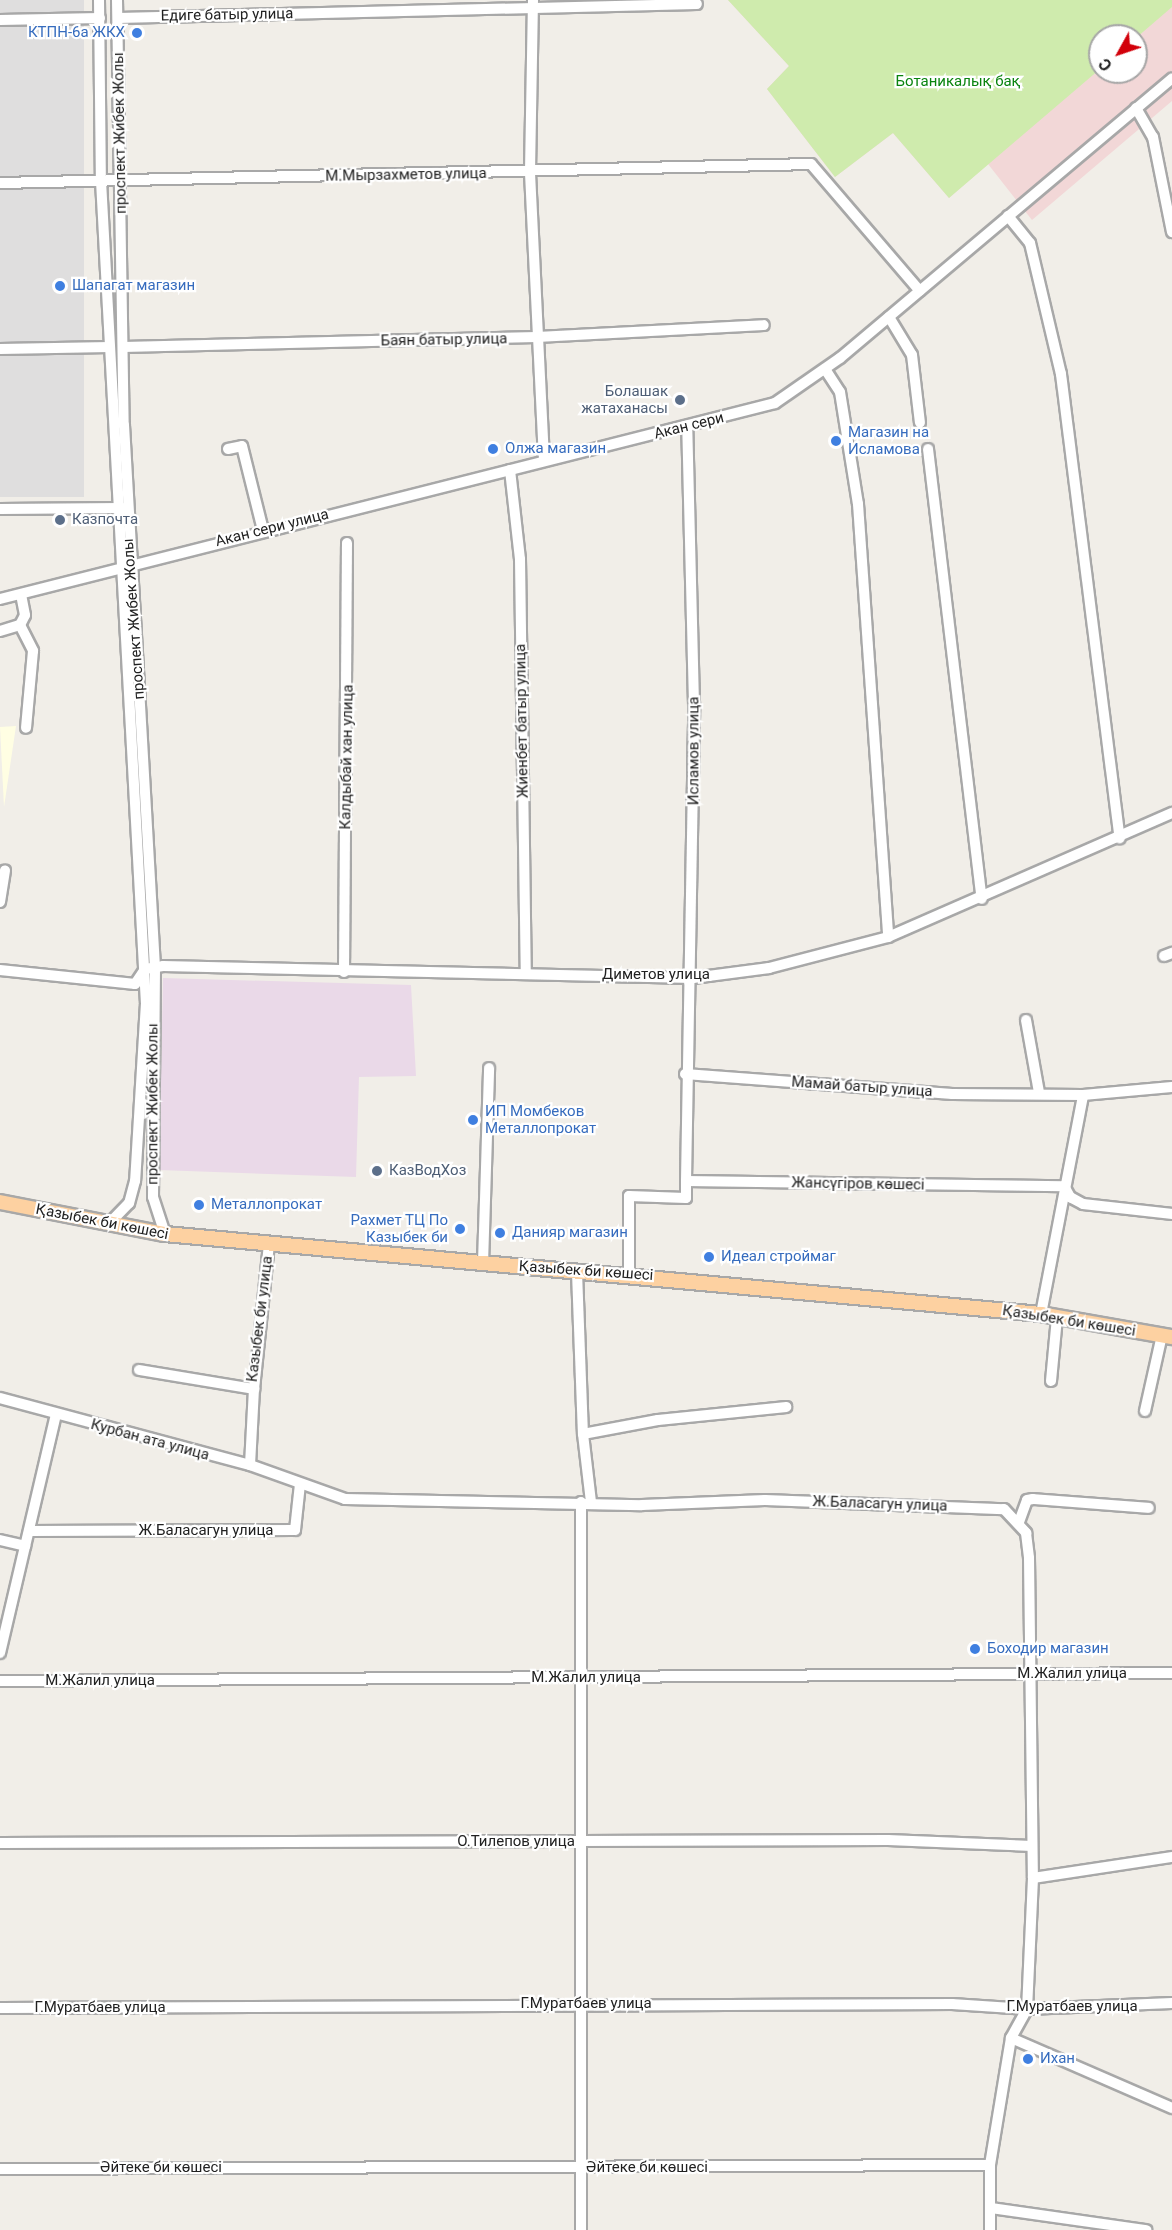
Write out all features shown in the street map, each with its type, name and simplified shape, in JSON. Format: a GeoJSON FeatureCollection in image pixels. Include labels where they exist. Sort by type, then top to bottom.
{"type":"FeatureCollection","features":[{"type":"Feature","properties":{"kind":"main road","name":"Қазыбек би көшесі"},"geometry":{"type":"LineString","coordinates":[[0,1202],[108,1225],[165,1234],[576,1272],[629,1274],[1041,1314],[1167,1336]]}},
{"type":"Feature","properties":{"kind":"street","name":"проспект Жибек Жолы"},"geometry":{"type":"LineString","coordinates":[[99,0],[101,181],[110,347],[127,564],[150,968],[153,1197],[165,1234]]}},
{"type":"Feature","properties":{"kind":"street","name":"проспект Жибек Жолы"},"geometry":{"type":"LineString","coordinates":[[117,0],[123,347],[123,508]]}},
{"type":"Feature","properties":{"kind":"street"},"geometry":{"type":"LineString","coordinates":[[533,4],[530,173],[544,461]]}},
{"type":"Feature","properties":{"kind":"street","name":"Едиге батыр улица"},"geometry":{"type":"LineString","coordinates":[[118,18],[533,4],[697,4]]}},
{"type":"Feature","properties":{"kind":"street"},"geometry":{"type":"LineString","coordinates":[[0,20],[100,18]]}},
{"type":"Feature","properties":{"kind":"street","name":"Акан сери"},"geometry":{"type":"LineString","coordinates":[[544,461],[775,402],[825,369],[889,317],[1172,78]]}},
{"type":"Feature","properties":{"kind":"street"},"geometry":{"type":"LineString","coordinates":[[1136,108],[1153,137],[1172,232]]}},
{"type":"Feature","properties":{"kind":"street","name":"М.Мырзахметов улица"},"geometry":{"type":"LineString","coordinates":[[0,183],[530,173],[811,164],[920,291]]}},
{"type":"Feature","properties":{"kind":"street"},"geometry":{"type":"LineString","coordinates":[[1008,216],[1030,243],[1048,308],[1072,465],[1119,838]]}},
{"type":"Feature","properties":{"kind":"street"},"geometry":{"type":"LineString","coordinates":[[889,317],[912,355],[920,423]]}},
{"type":"Feature","properties":{"kind":"street","name":"Баян батыр улица"},"geometry":{"type":"LineString","coordinates":[[123,347],[537,338],[764,325]]}},
{"type":"Feature","properties":{"kind":"street"},"geometry":{"type":"LineString","coordinates":[[0,349],[110,347]]}},
{"type":"Feature","properties":{"kind":"street"},"geometry":{"type":"LineString","coordinates":[[825,369],[840,392],[858,504],[888,938]]}},
{"type":"Feature","properties":{"kind":"street","name":"Исламов улица"},"geometry":{"type":"LineString","coordinates":[[686,1181],[685,1074],[693,978],[687,426]]}},
{"type":"Feature","properties":{"kind":"street"},"geometry":{"type":"LineString","coordinates":[[228,448],[242,446],[249,462],[263,530]]}},
{"type":"Feature","properties":{"kind":"street"},"geometry":{"type":"LineString","coordinates":[[928,449],[982,899]]}},
{"type":"Feature","properties":{"kind":"street","name":"Акан сери улица"},"geometry":{"type":"LineString","coordinates":[[0,599],[127,564],[544,461]]}},
{"type":"Feature","properties":{"kind":"street","name":"Жиенбет батыр улица"},"geometry":{"type":"LineString","coordinates":[[510,470],[520,559],[526,973]]}},
{"type":"Feature","properties":{"kind":"street"},"geometry":{"type":"LineString","coordinates":[[0,509],[123,508]]}},
{"type":"Feature","properties":{"kind":"street","name":"Калдыбай хан улица"},"geometry":{"type":"LineString","coordinates":[[345,972],[347,543]]}},
{"type":"Feature","properties":{"kind":"street"},"geometry":{"type":"LineString","coordinates":[[0,630],[20,625],[25,615],[21,594]]}},
{"type":"Feature","properties":{"kind":"street"},"geometry":{"type":"LineString","coordinates":[[20,625],[33,651],[26,728]]}},
{"type":"Feature","properties":{"kind":"street","name":"Диметов улица"},"geometry":{"type":"LineString","coordinates":[[150,968],[526,973],[693,978],[769,968],[888,938],[982,899],[1172,813]]}},
{"type":"Feature","properties":{"kind":"street"},"geometry":{"type":"LineString","coordinates":[[0,902],[4,870]]}},
{"type":"Feature","properties":{"kind":"street","name":"проспект Жибек Жолы"},"geometry":{"type":"LineString","coordinates":[[108,1225],[129,1203],[135,1181],[150,968]]}},
{"type":"Feature","properties":{"kind":"street"},"geometry":{"type":"LineString","coordinates":[[0,970],[135,984],[150,968]]}},
{"type":"Feature","properties":{"kind":"street"},"geometry":{"type":"LineString","coordinates":[[1026,1020],[1039,1092]]}},
{"type":"Feature","properties":{"kind":"street"},"geometry":{"type":"LineString","coordinates":[[483,1263],[489,1068]]}},
{"type":"Feature","properties":{"kind":"street","name":"Мамай батыр улица"},"geometry":{"type":"LineString","coordinates":[[685,1074],[952,1094],[1039,1092],[1083,1095],[1172,1087]]}},
{"type":"Feature","properties":{"kind":"street"},"geometry":{"type":"LineString","coordinates":[[1041,1314],[1083,1095]]}},
{"type":"Feature","properties":{"kind":"street"},"geometry":{"type":"LineString","coordinates":[[629,1274],[629,1196],[686,1198],[686,1181]]}},
{"type":"Feature","properties":{"kind":"street","name":"Жансүгіров көшесі"},"geometry":{"type":"LineString","coordinates":[[686,1181],[1064,1186]]}},
{"type":"Feature","properties":{"kind":"street"},"geometry":{"type":"LineString","coordinates":[[1064,1186],[1070,1197],[1083,1204],[1172,1214]]}},
{"type":"Feature","properties":{"kind":"street","name":"Казыбек би улица"},"geometry":{"type":"LineString","coordinates":[[139,1370],[254,1389],[269,1245]]}},
{"type":"Feature","properties":{"kind":"street"},"geometry":{"type":"LineString","coordinates":[[576,1272],[586,1502],[578,1678],[584,1842],[581,2230]]}},
{"type":"Feature","properties":{"kind":"street"},"geometry":{"type":"LineString","coordinates":[[1051,1381],[1057,1317]]}},
{"type":"Feature","properties":{"kind":"street"},"geometry":{"type":"LineString","coordinates":[[1145,1411],[1167,1336]]}},
{"type":"Feature","properties":{"kind":"street"},"geometry":{"type":"LineString","coordinates":[[250,1465],[254,1389]]}},
{"type":"Feature","properties":{"kind":"street","name":"Курбан ата улица"},"geometry":{"type":"LineString","coordinates":[[0,1398],[250,1465],[300,1484]]}},
{"type":"Feature","properties":{"kind":"street"},"geometry":{"type":"LineString","coordinates":[[583,1434],[658,1420],[786,1407]]}},
{"type":"Feature","properties":{"kind":"street"},"geometry":{"type":"LineString","coordinates":[[0,1653],[57,1414]]}},
{"type":"Feature","properties":{"kind":"street","name":"Ж.Баласагун улица"},"geometry":{"type":"LineString","coordinates":[[29,1531],[296,1530],[300,1484],[345,1499],[876,1503],[1004,1509],[1019,1522]]}},
{"type":"Feature","properties":{"kind":"street"},"geometry":{"type":"LineString","coordinates":[[990,2230],[990,2165],[1011,2038],[1027,2009],[1033,1878],[1029,1558],[1026,1533],[1019,1522],[1027,1500],[1034,1499],[1149,1508]]}},
{"type":"Feature","properties":{"kind":"street"},"geometry":{"type":"LineString","coordinates":[[0,1540],[25,1546]]}},
{"type":"Feature","properties":{"kind":"street","name":"М.Жалил улица"},"geometry":{"type":"LineString","coordinates":[[0,1681],[1172,1673]]}},
{"type":"Feature","properties":{"kind":"street","name":"О.Тилепов улица"},"geometry":{"type":"LineString","coordinates":[[0,1843],[888,1840],[1032,1846]]}},
{"type":"Feature","properties":{"kind":"street"},"geometry":{"type":"LineString","coordinates":[[1033,1878],[1172,1857]]}},
{"type":"Feature","properties":{"kind":"street","name":"Г.Муратбаев улица"},"geometry":{"type":"LineString","coordinates":[[0,2008],[952,2004],[1027,2009],[1172,2003]]}},
{"type":"Feature","properties":{"kind":"street"},"geometry":{"type":"LineString","coordinates":[[1011,2038],[1172,2108]]}},
{"type":"Feature","properties":{"kind":"street","name":"Әйтеке би көшесі"},"geometry":{"type":"LineString","coordinates":[[0,2169],[990,2165]]}},
{"type":"Feature","properties":{"kind":"street"},"geometry":{"type":"LineString","coordinates":[[991,2208],[1146,2230]]}},
{"type":"Feature","properties":{"kind":"shaded area"},"geometry":{"type":"Polygon","coordinates":[[[0,0],[84,0],[84,497],[0,497],[0,0]]]}},
{"type":"Feature","properties":{"kind":"shaded area","name":"Ботаникалық бақ"},"geometry":{"type":"Polygon","coordinates":[[[728,0],[1172,0],[1172,101],[1032,220],[988,164],[949,198],[893,133],[835,177],[767,89],[789,66],[728,0]]]}},
{"type":"Feature","properties":{"kind":"shaded area"},"geometry":{"type":"Polygon","coordinates":[[[16,726],[4,807],[0,727],[16,726]]]}},
{"type":"Feature","properties":{"kind":"shaded area"},"geometry":{"type":"Polygon","coordinates":[[[163,978],[411,985],[416,1076],[359,1077],[356,1177],[159,1170],[163,978]]]}},
{"type":"Feature","properties":{"kind":"green space","name":"Ботаникалық бақ"},"geometry":{"type":"Polygon","coordinates":[[[728,0],[1172,0],[1172,7],[1148,28],[1148,24],[1088,24],[1088,79],[949,198],[893,133],[835,177],[767,89],[789,66],[728,0]]]}},
{"type":"Feature","properties":{"kind":"place","name":"КТПН-6а ЖКХ"},"geometry":{"type":"Point","coordinates":[137,33]}},
{"type":"Feature","properties":{"kind":"place","name":"Шапагат магазин"},"geometry":{"type":"Point","coordinates":[60,286]}},
{"type":"Feature","properties":{"kind":"place","name":"Болашак жатаханасы"},"geometry":{"type":"Point","coordinates":[680,400]}},
{"type":"Feature","properties":{"kind":"place","name":"Магазин на Исламова"},"geometry":{"type":"Point","coordinates":[836,441]}},
{"type":"Feature","properties":{"kind":"place","name":"Олжа магазин"},"geometry":{"type":"Point","coordinates":[493,449]}},
{"type":"Feature","properties":{"kind":"place","name":"Казпочта"},"geometry":{"type":"Point","coordinates":[60,520]}},
{"type":"Feature","properties":{"kind":"place","name":"ИП Момбеков Металлопрокат"},"geometry":{"type":"Point","coordinates":[473,1120]}},
{"type":"Feature","properties":{"kind":"place","name":"КазВодХоз"},"geometry":{"type":"Point","coordinates":[377,1171]}},
{"type":"Feature","properties":{"kind":"place","name":"Металлопрокат"},"geometry":{"type":"Point","coordinates":[199,1205]}},
{"type":"Feature","properties":{"kind":"place","name":"Рахмет ТЦ По Казыбек би"},"geometry":{"type":"Point","coordinates":[460,1229]}},
{"type":"Feature","properties":{"kind":"place","name":"Данияр магазин"},"geometry":{"type":"Point","coordinates":[500,1233]}},
{"type":"Feature","properties":{"kind":"place","name":"Идеал строймаг"},"geometry":{"type":"Point","coordinates":[709,1257]}},
{"type":"Feature","properties":{"kind":"place","name":"Боходир магазин"},"geometry":{"type":"Point","coordinates":[975,1649]}},
{"type":"Feature","properties":{"kind":"place","name":"Ихан"},"geometry":{"type":"Point","coordinates":[1028,2059]}}]}
